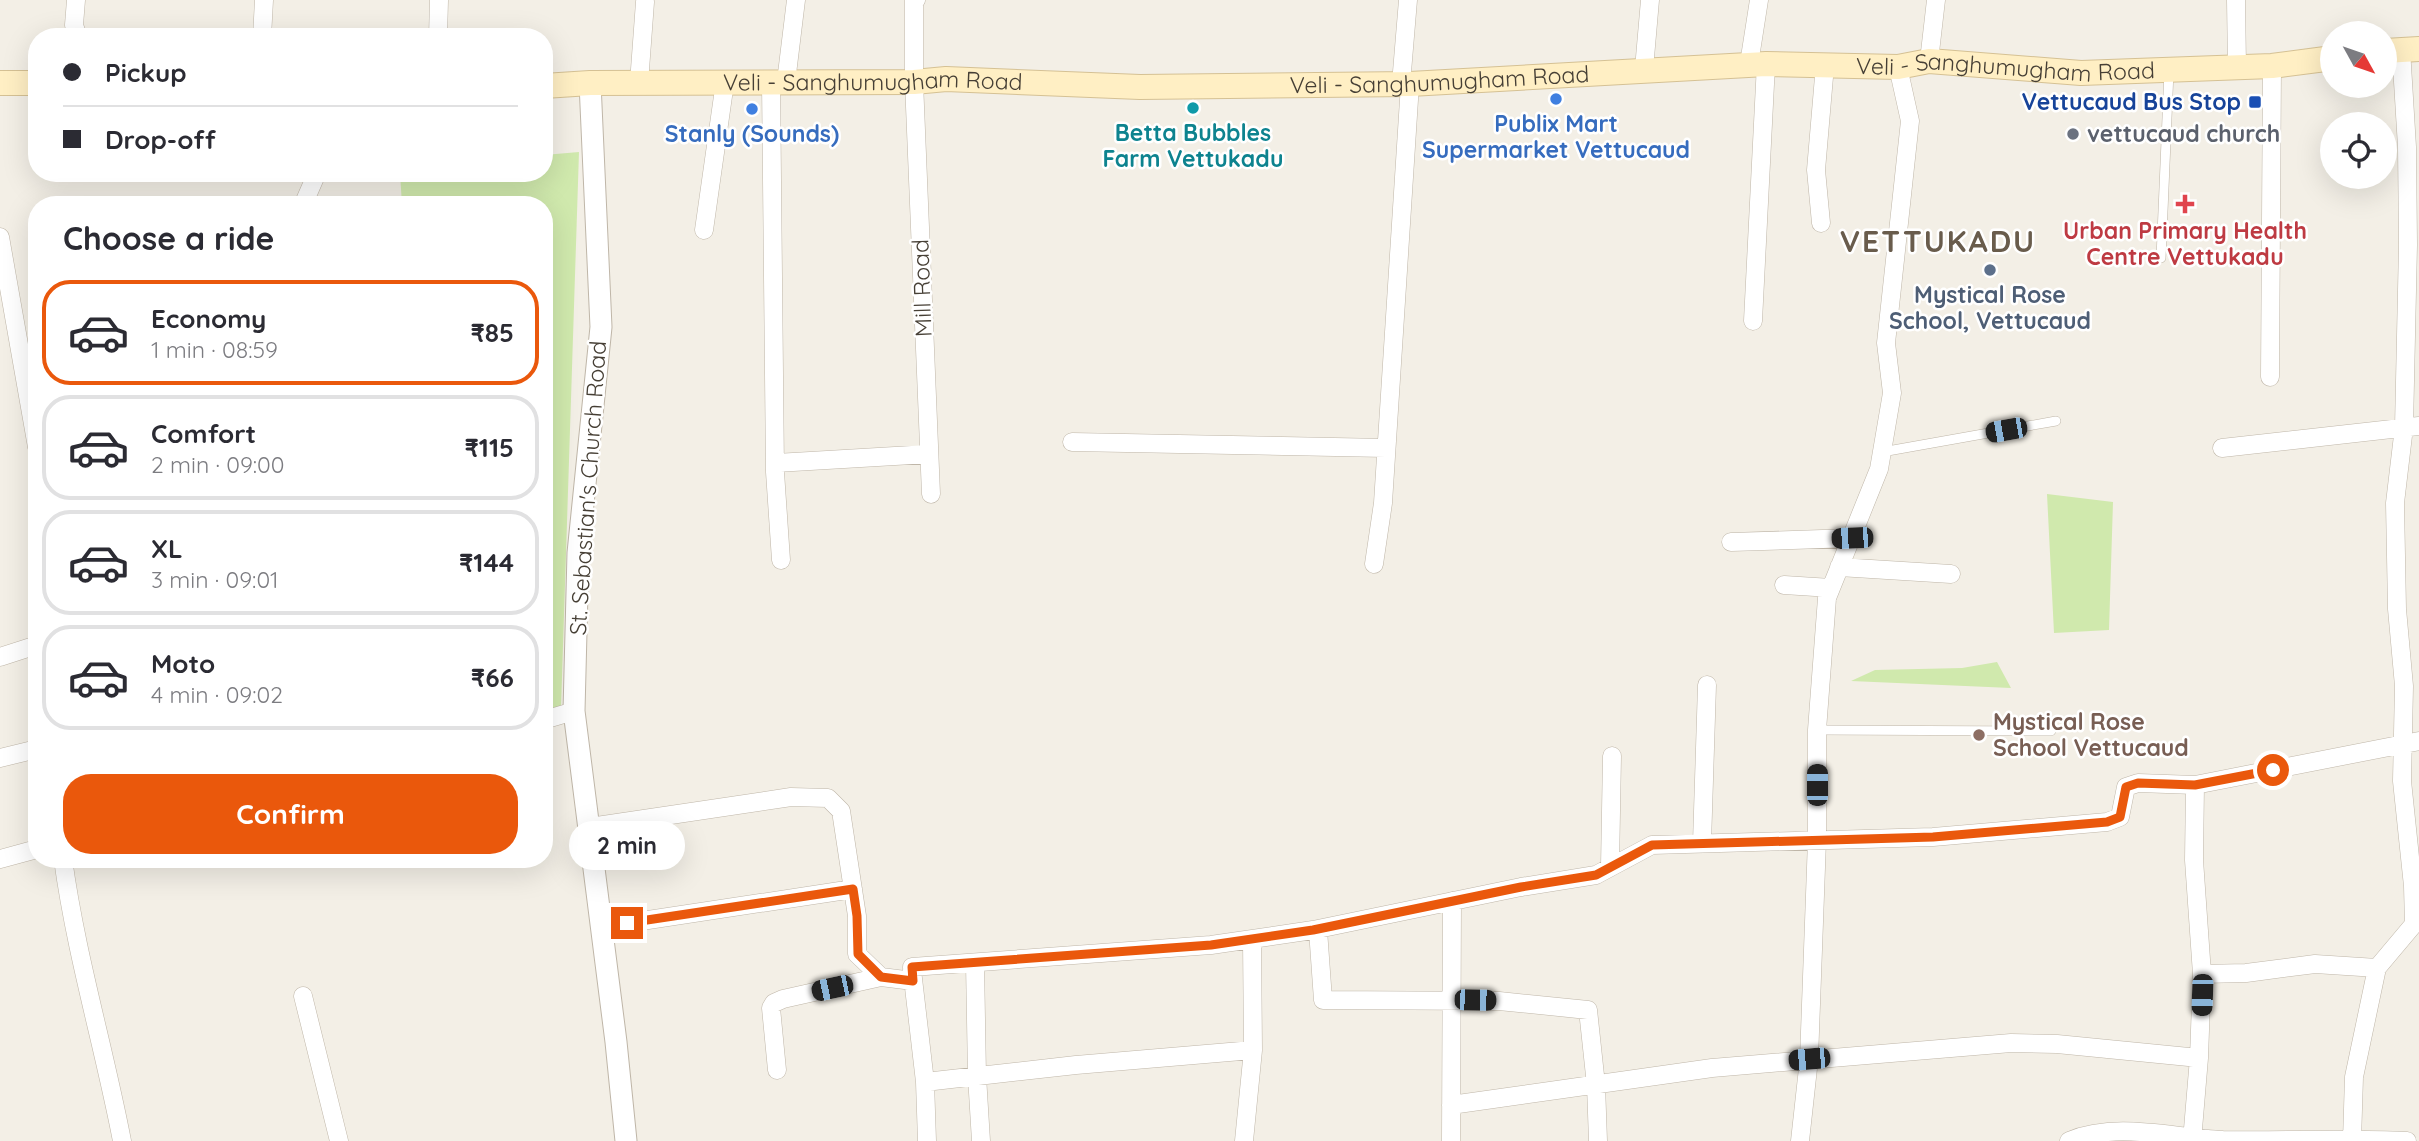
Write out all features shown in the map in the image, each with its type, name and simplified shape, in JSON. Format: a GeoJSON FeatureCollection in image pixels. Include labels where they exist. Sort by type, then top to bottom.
{"type":"FeatureCollection","features":[{"type":"Feature","properties":{"kind":"main road","name":"Veli - Sanghumugham Road"},"geometry":{"type":"LineString","coordinates":[[553,85],[914,82],[946,79],[1140,87],[1405,84],[1758,64],[1898,67],[1928,61],[2081,73],[2272,66],[2320,60]]}},
{"type":"Feature","properties":{"kind":"main road"},"geometry":{"type":"LineString","coordinates":[[0,83],[28,83]]}},
{"type":"Feature","properties":{"kind":"street"},"geometry":{"type":"LineString","coordinates":[[75,28],[76,0]]}},
{"type":"Feature","properties":{"kind":"street"},"geometry":{"type":"LineString","coordinates":[[262,28],[264,0]]}},
{"type":"Feature","properties":{"kind":"street"},"geometry":{"type":"LineString","coordinates":[[438,28],[439,0]]}},
{"type":"Feature","properties":{"kind":"street"},"geometry":{"type":"LineString","coordinates":[[782,560],[776,463],[778,82],[796,0]]}},
{"type":"Feature","properties":{"kind":"street","name":"Mill Road"},"geometry":{"type":"LineString","coordinates":[[916,0],[914,82],[930,494]]}},
{"type":"Feature","properties":{"kind":"street"},"geometry":{"type":"LineString","coordinates":[[1374,564],[1383,503],[1408,0]]}},
{"type":"Feature","properties":{"kind":"street"},"geometry":{"type":"LineString","coordinates":[[1644,69],[1650,0]]}},
{"type":"Feature","properties":{"kind":"street"},"geometry":{"type":"LineString","coordinates":[[1753,321],[1759,0]]}},
{"type":"Feature","properties":{"kind":"street"},"geometry":{"type":"LineString","coordinates":[[1928,61],[1936,0]]}},
{"type":"Feature","properties":{"kind":"street"},"geometry":{"type":"LineString","coordinates":[[2236,0],[2237,66]]}},
{"type":"Feature","properties":{"kind":"street"},"geometry":{"type":"LineString","coordinates":[[639,83],[645,2]]}},
{"type":"Feature","properties":{"kind":"street"},"geometry":{"type":"LineString","coordinates":[[2352,1140],[2354,1077],[2377,968],[2417,924],[2416,886],[2402,782],[2411,743],[2397,609],[2395,503],[2412,427],[2407,147],[2402,50]]}},
{"type":"Feature","properties":{"kind":"street"},"geometry":{"type":"LineString","coordinates":[[1821,223],[1816,170],[1825,65]]}},
{"type":"Feature","properties":{"kind":"street"},"geometry":{"type":"LineString","coordinates":[[2270,377],[2272,66]]}},
{"type":"Feature","properties":{"kind":"street"},"geometry":{"type":"LineString","coordinates":[[1800,1141],[1809,1059],[1817,840],[1817,730],[1827,598],[1879,470],[1892,393],[1885,343],[1910,121],[1898,67]]}},
{"type":"Feature","properties":{"kind":"street"},"geometry":{"type":"LineString","coordinates":[[704,230],[725,82]]}},
{"type":"Feature","properties":{"kind":"street","name":"St. Sebastian's Church Road"},"geometry":{"type":"LineString","coordinates":[[590,83],[601,327],[579,553],[574,710],[626,1141]]}},
{"type":"Feature","properties":{"kind":"street"},"geometry":{"type":"LineString","coordinates":[[0,237],[28,396]]}},
{"type":"Feature","properties":{"kind":"street"},"geometry":{"type":"LineString","coordinates":[[2222,448],[2412,427]]}},
{"type":"Feature","properties":{"kind":"street"},"geometry":{"type":"LineString","coordinates":[[1072,442],[1386,448]]}},
{"type":"Feature","properties":{"kind":"street"},"geometry":{"type":"LineString","coordinates":[[776,463],[929,454]]}},
{"type":"Feature","properties":{"kind":"street"},"geometry":{"type":"LineString","coordinates":[[1731,542],[1852,538]]}},
{"type":"Feature","properties":{"kind":"street"},"geometry":{"type":"LineString","coordinates":[[1839,567],[1951,574]]}},
{"type":"Feature","properties":{"kind":"street"},"geometry":{"type":"LineString","coordinates":[[1784,585],[1831,588]]}},
{"type":"Feature","properties":{"kind":"street"},"geometry":{"type":"LineString","coordinates":[[0,657],[28,648]]}},
{"type":"Feature","properties":{"kind":"street"},"geometry":{"type":"LineString","coordinates":[[1702,843],[1707,685]]}},
{"type":"Feature","properties":{"kind":"street"},"geometry":{"type":"LineString","coordinates":[[553,717],[574,710]]}},
{"type":"Feature","properties":{"kind":"street"},"geometry":{"type":"LineString","coordinates":[[912,967],[1211,945],[1318,930],[1452,901],[1596,875],[1652,845],[1933,837],[2107,822],[2120,817],[2126,787],[2138,783],[2195,785],[2411,743]]}},
{"type":"Feature","properties":{"kind":"street"},"geometry":{"type":"LineString","coordinates":[[0,758],[28,750]]}},
{"type":"Feature","properties":{"kind":"street"},"geometry":{"type":"LineString","coordinates":[[1610,867],[1612,757]]}},
{"type":"Feature","properties":{"kind":"street"},"geometry":{"type":"LineString","coordinates":[[2192,1140],[2202,974],[2194,860],[2195,785]]}},
{"type":"Feature","properties":{"kind":"street"},"geometry":{"type":"LineString","coordinates":[[590,827],[791,797],[828,798],[841,811],[857,916],[858,954],[881,977]]}},
{"type":"Feature","properties":{"kind":"street"},"geometry":{"type":"LineString","coordinates":[[0,859],[28,851]]}},
{"type":"Feature","properties":{"kind":"street"},"geometry":{"type":"LineString","coordinates":[[64,868],[71,916],[122,1141]]}},
{"type":"Feature","properties":{"kind":"street"},"geometry":{"type":"LineString","coordinates":[[602,927],[853,889]]}},
{"type":"Feature","properties":{"kind":"street"},"geometry":{"type":"LineString","coordinates":[[1451,1141],[1452,901]]}},
{"type":"Feature","properties":{"kind":"street"},"geometry":{"type":"LineString","coordinates":[[1318,930],[1323,1000],[1499,1000],[1588,1010],[1596,1085],[1598,1141]]}},
{"type":"Feature","properties":{"kind":"street"},"geometry":{"type":"LineString","coordinates":[[1244,1141],[1253,1050],[1252,939]]}},
{"type":"Feature","properties":{"kind":"street"},"geometry":{"type":"LineString","coordinates":[[975,963],[981,1141]]}},
{"type":"Feature","properties":{"kind":"street"},"geometry":{"type":"LineString","coordinates":[[2202,974],[2246,973],[2315,964],[2377,968]]}},
{"type":"Feature","properties":{"kind":"street"},"geometry":{"type":"LineString","coordinates":[[777,1070],[771,1008],[774,1003],[881,977],[913,981],[912,967]]}},
{"type":"Feature","properties":{"kind":"street"},"geometry":{"type":"LineString","coordinates":[[912,967],[925,1082],[927,1141]]}},
{"type":"Feature","properties":{"kind":"street"},"geometry":{"type":"LineString","coordinates":[[303,996],[339,1141]]}},
{"type":"Feature","properties":{"kind":"street"},"geometry":{"type":"LineString","coordinates":[[1451,1105],[1712,1068],[2011,1043],[2057,1044],[2199,1058]]}},
{"type":"Feature","properties":{"kind":"street"},"geometry":{"type":"LineString","coordinates":[[925,1082],[1076,1065],[1253,1050]]}},
{"type":"Feature","properties":{"kind":"street"},"geometry":{"type":"LineString","coordinates":[[2069,1141],[2080,1136],[2110,1131],[2192,1140],[2407,1141]]}},
{"type":"Feature","properties":{"kind":"lane"},"geometry":{"type":"LineString","coordinates":[[2161,258],[2169,69]]}},
{"type":"Feature","properties":{"kind":"lane"},"geometry":{"type":"LineString","coordinates":[[1882,452],[2056,421]]}},
{"type":"Feature","properties":{"kind":"lane"},"geometry":{"type":"LineString","coordinates":[[1817,730],[2051,731]]}},
{"type":"Feature","properties":{"kind":"green space"},"geometry":{"type":"Polygon","coordinates":[[[579,152],[561,708],[553,710],[553,196],[401,196],[401,182],[553,182],[553,154],[579,152]]]}},
{"type":"Feature","properties":{"kind":"green space"},"geometry":{"type":"Polygon","coordinates":[[[2047,494],[2113,502],[2109,630],[2054,633],[2047,494]]]}},
{"type":"Feature","properties":{"kind":"green space"},"geometry":{"type":"Polygon","coordinates":[[[1997,662],[2011,688],[1851,681],[1875,670],[1962,668],[1997,662]]]}},
{"type":"Feature","properties":{"kind":"place","name":"Publix Mart Supermarket Vettucaud"},"geometry":{"type":"Point","coordinates":[1556,99]}},
{"type":"Feature","properties":{"kind":"place","name":"Vettucaud Bus Stop"},"geometry":{"type":"Point","coordinates":[2255,102]}},
{"type":"Feature","properties":{"kind":"place","name":"Betta Bubbles Farm Vettukadu"},"geometry":{"type":"Point","coordinates":[1193,108]}},
{"type":"Feature","properties":{"kind":"place","name":"Stanly (Sounds)"},"geometry":{"type":"Point","coordinates":[752,109]}},
{"type":"Feature","properties":{"kind":"place","name":"vettucaud church"},"geometry":{"type":"Point","coordinates":[2073,134]}},
{"type":"Feature","properties":{"kind":"place","name":"Urban Primary Health Centre Vettukadu"},"geometry":{"type":"Point","coordinates":[2185,204]}},
{"type":"Feature","properties":{"kind":"place","name":"Mystical Rose School, Vettucaud"},"geometry":{"type":"Point","coordinates":[1990,270]}},
{"type":"Feature","properties":{"kind":"place","name":"Mystical Rose School Vettucaud"},"geometry":{"type":"Point","coordinates":[1979,735]}},
{"type":"Feature","properties":{"kind":"district","name":"VETTUKADU"},"geometry":{"type":"Point","coordinates":[1938,242]}},
{"type":"Feature","properties":{"kind":"route"},"geometry":{"type":"LineString","coordinates":[[627,923],[853,889],[858,954],[881,977],[913,981],[912,967],[1211,945],[1318,930],[1521,887],[1596,875],[1652,845],[1933,837],[2107,822],[2120,817],[2126,787],[2138,783],[2195,785],[2273,770]]}}]}
